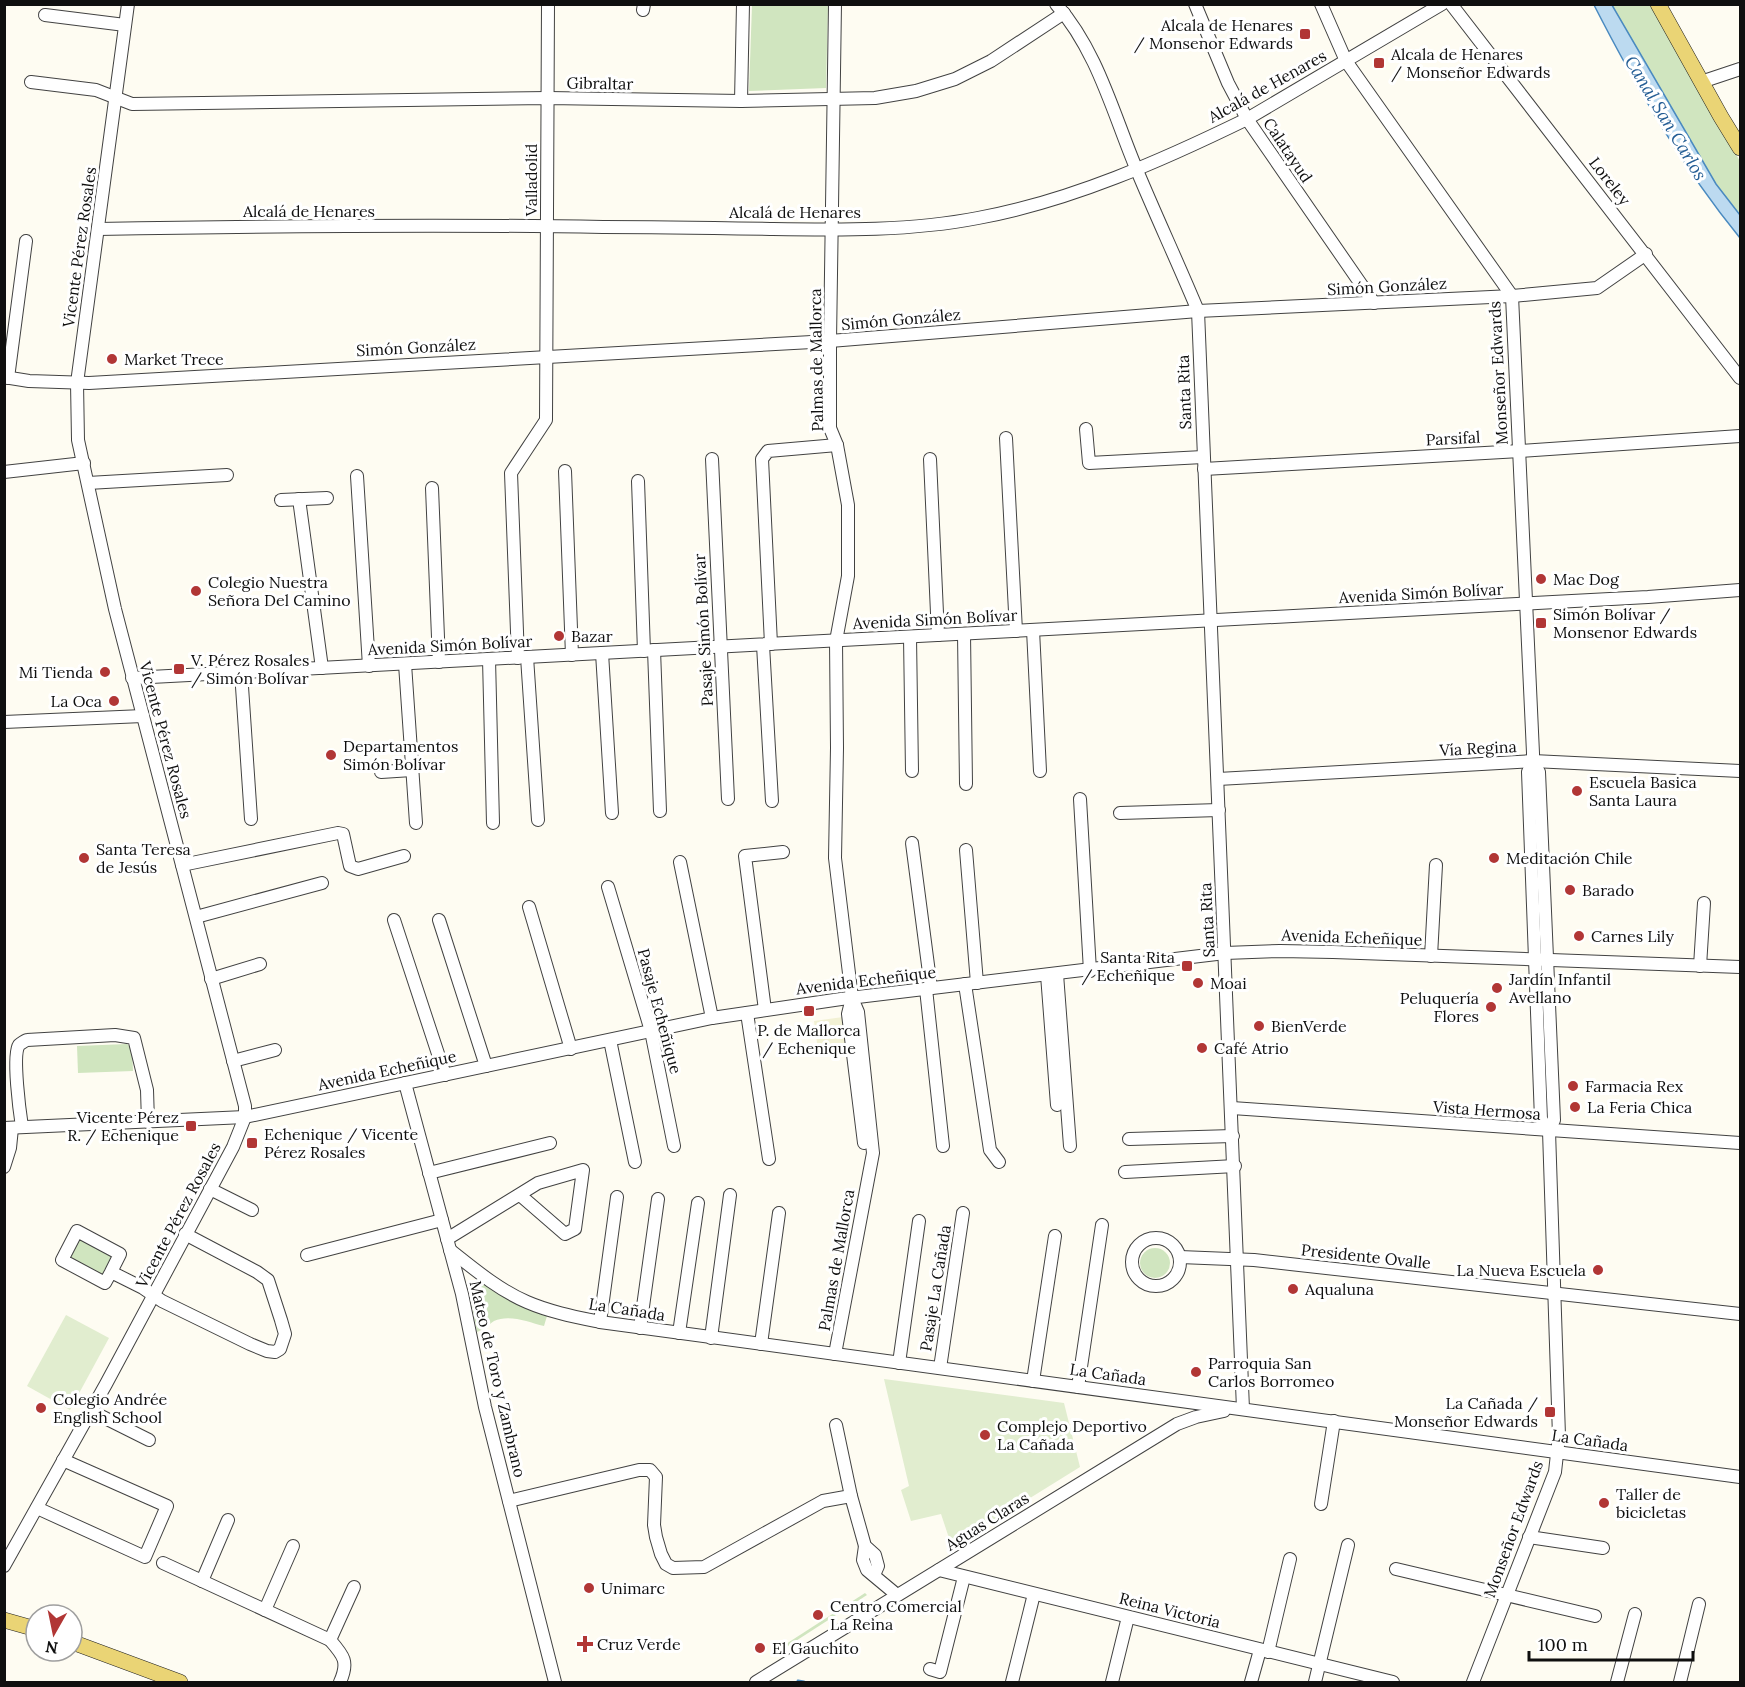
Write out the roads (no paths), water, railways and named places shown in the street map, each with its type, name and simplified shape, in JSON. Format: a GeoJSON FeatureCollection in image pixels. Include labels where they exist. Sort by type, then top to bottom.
{"type":"FeatureCollection","features":[{"type":"Feature","properties":{"kind":"main road"},"geometry":{"type":"LineString","coordinates":[[1658,4],[1740,148]]}},
{"type":"Feature","properties":{"kind":"main road"},"geometry":{"type":"LineString","coordinates":[[4,1620],[24,1626]]}},
{"type":"Feature","properties":{"kind":"main road"},"geometry":{"type":"LineString","coordinates":[[84,1646],[180,1683]]}},
{"type":"Feature","properties":{"kind":"street","name":"Vicente Pérez Rosales"},"geometry":{"type":"LineString","coordinates":[[4,1566],[91,1411],[233,1147],[246,1117],[196,917],[132,678],[78,440],[77,383],[128,4]]}},
{"type":"Feature","properties":{"kind":"street","name":"Valladolid"},"geometry":{"type":"LineString","coordinates":[[545,356],[548,4]]}},
{"type":"Feature","properties":{"kind":"street"},"geometry":{"type":"LineString","coordinates":[[741,101],[743,4]]}},
{"type":"Feature","properties":{"kind":"street","name":"Palmas de Mallorca"},"geometry":{"type":"LineString","coordinates":[[835,4],[830,428],[837,445],[848,505],[848,576],[836,641],[835,858],[852,998],[848,1014],[869,1172],[836,1354]]}},
{"type":"Feature","properties":{"kind":"street","name":"Calatayud"},"geometry":{"type":"LineString","coordinates":[[1195,4],[1228,82],[1247,119],[1374,303]]}},
{"type":"Feature","properties":{"kind":"street","name":"Monseñor Edwards"},"geometry":{"type":"LineString","coordinates":[[1321,4],[1346,61],[1512,296],[1533,761],[1528,772],[1537,856],[1544,1047],[1541,1119],[1549,1131],[1559,1418],[1555,1472],[1473,1683]]}},
{"type":"Feature","properties":{"kind":"street","name":"Alcalá de Henares"},"geometry":{"type":"LineString","coordinates":[[98,229],[547,226],[832,230],[900,228],[977,219],[1029,207],[1136,168],[1247,119],[1442,4]]}},
{"type":"Feature","properties":{"kind":"street","name":"Loreley"},"geometry":{"type":"LineString","coordinates":[[1451,4],[1740,378]]}},
{"type":"Feature","properties":{"kind":"street","name":"Gibraltar"},"geometry":{"type":"LineString","coordinates":[[31,82],[96,90],[132,104],[548,98],[741,101],[875,98],[896,96],[955,79],[991,61],[1060,9]]}},
{"type":"Feature","properties":{"kind":"street","name":"Santa Rita"},"geometry":{"type":"LineString","coordinates":[[1060,9],[1081,39],[1101,78],[1136,168],[1174,251],[1198,311],[1243,1409]]}},
{"type":"Feature","properties":{"kind":"street"},"geometry":{"type":"LineString","coordinates":[[45,15],[125,25]]}},
{"type":"Feature","properties":{"kind":"street"},"geometry":{"type":"LineString","coordinates":[[1701,82],[1740,69]]}},
{"type":"Feature","properties":{"kind":"street"},"geometry":{"type":"LineString","coordinates":[[6,377],[26,241]]}},
{"type":"Feature","properties":{"kind":"street","name":"Simón González"},"geometry":{"type":"LineString","coordinates":[[6,377],[29,381],[77,383],[830,341],[1198,311],[1512,296],[1597,288],[1646,254]]}},
{"type":"Feature","properties":{"kind":"street"},"geometry":{"type":"LineString","coordinates":[[538,820],[523,657],[512,473],[546,420],[545,356]]}},
{"type":"Feature","properties":{"kind":"street","name":"Parsifal"},"geometry":{"type":"LineString","coordinates":[[1086,429],[1089,464],[1204,463],[1520,451],[1740,436]]}},
{"type":"Feature","properties":{"kind":"street"},"geometry":{"type":"LineString","coordinates":[[1006,438],[1016,631]]}},
{"type":"Feature","properties":{"kind":"street"},"geometry":{"type":"LineString","coordinates":[[772,801],[762,459],[768,451],[837,445]]}},
{"type":"Feature","properties":{"kind":"street","name":"Pasaje Simón Bolívar"},"geometry":{"type":"LineString","coordinates":[[712,459],[728,799]]}},
{"type":"Feature","properties":{"kind":"street"},"geometry":{"type":"LineString","coordinates":[[930,459],[938,635]]}},
{"type":"Feature","properties":{"kind":"street"},"geometry":{"type":"LineString","coordinates":[[4,472],[84,463]]}},
{"type":"Feature","properties":{"kind":"street"},"geometry":{"type":"LineString","coordinates":[[565,471],[572,655]]}},
{"type":"Feature","properties":{"kind":"street"},"geometry":{"type":"LineString","coordinates":[[88,483],[227,475]]}},
{"type":"Feature","properties":{"kind":"street"},"geometry":{"type":"LineString","coordinates":[[357,476],[369,666]]}},
{"type":"Feature","properties":{"kind":"street"},"geometry":{"type":"LineString","coordinates":[[638,481],[660,811]]}},
{"type":"Feature","properties":{"kind":"street"},"geometry":{"type":"LineString","coordinates":[[432,488],[440,662]]}},
{"type":"Feature","properties":{"kind":"street"},"geometry":{"type":"LineString","coordinates":[[281,500],[327,498]]}},
{"type":"Feature","properties":{"kind":"street"},"geometry":{"type":"LineString","coordinates":[[299,499],[322,668]]}},
{"type":"Feature","properties":{"kind":"street","name":"Avenida Simón Bolívar"},"geometry":{"type":"LineString","coordinates":[[132,678],[1525,604],[1740,590]]}},
{"type":"Feature","properties":{"kind":"street"},"geometry":{"type":"LineString","coordinates":[[1033,630],[1040,771]]}},
{"type":"Feature","properties":{"kind":"street"},"geometry":{"type":"LineString","coordinates":[[964,634],[966,784]]}},
{"type":"Feature","properties":{"kind":"street"},"geometry":{"type":"LineString","coordinates":[[910,637],[912,771]]}},
{"type":"Feature","properties":{"kind":"street"},"geometry":{"type":"LineString","coordinates":[[602,653],[612,813]]}},
{"type":"Feature","properties":{"kind":"street"},"geometry":{"type":"LineString","coordinates":[[489,659],[493,823]]}},
{"type":"Feature","properties":{"kind":"street"},"geometry":{"type":"LineString","coordinates":[[405,664],[416,823]]}},
{"type":"Feature","properties":{"kind":"street"},"geometry":{"type":"LineString","coordinates":[[241,672],[251,819]]}},
{"type":"Feature","properties":{"kind":"street"},"geometry":{"type":"LineString","coordinates":[[4,722],[143,716]]}},
{"type":"Feature","properties":{"kind":"street","name":"Vía Regina"},"geometry":{"type":"LineString","coordinates":[[1218,779],[1533,761],[1740,771]]}},
{"type":"Feature","properties":{"kind":"street"},"geometry":{"type":"LineString","coordinates":[[381,772],[412,770]]}},
{"type":"Feature","properties":{"kind":"street"},"geometry":{"type":"LineString","coordinates":[[1080,799],[1090,971]]}},
{"type":"Feature","properties":{"kind":"street"},"geometry":{"type":"LineString","coordinates":[[1120,813],[1219,810]]}},
{"type":"Feature","properties":{"kind":"street"},"geometry":{"type":"LineString","coordinates":[[182,865],[338,833],[343,834],[346,839],[350,866],[353,868],[358,869],[404,856]]}},
{"type":"Feature","properties":{"kind":"street"},"geometry":{"type":"LineString","coordinates":[[912,843],[943,1146]]}},
{"type":"Feature","properties":{"kind":"street"},"geometry":{"type":"LineString","coordinates":[[966,850],[971,983],[990,1150],[999,1162]]}},
{"type":"Feature","properties":{"kind":"street"},"geometry":{"type":"LineString","coordinates":[[765,1010],[745,856],[783,852]]}},
{"type":"Feature","properties":{"kind":"street"},"geometry":{"type":"LineString","coordinates":[[680,862],[712,1018]]}},
{"type":"Feature","properties":{"kind":"street"},"geometry":{"type":"LineString","coordinates":[[1431,956],[1436,865]]}},
{"type":"Feature","properties":{"kind":"street"},"geometry":{"type":"LineString","coordinates":[[196,917],[322,883]]}},
{"type":"Feature","properties":{"kind":"street","name":"Pasaje Echeñique"},"geometry":{"type":"LineString","coordinates":[[608,887],[651,1031],[674,1146]]}},
{"type":"Feature","properties":{"kind":"street"},"geometry":{"type":"LineString","coordinates":[[1700,966],[1704,903]]}},
{"type":"Feature","properties":{"kind":"street"},"geometry":{"type":"LineString","coordinates":[[530,907],[571,1049]]}},
{"type":"Feature","properties":{"kind":"street"},"geometry":{"type":"LineString","coordinates":[[394,920],[445,1075]]}},
{"type":"Feature","properties":{"kind":"street"},"geometry":{"type":"LineString","coordinates":[[439,920],[486,1066]]}},
{"type":"Feature","properties":{"kind":"street","name":"Avenida Echeñique"},"geometry":{"type":"LineString","coordinates":[[13,1128],[246,1117],[712,1018],[928,988],[1090,971],[1226,953],[1280,951],[1740,967]]}},
{"type":"Feature","properties":{"kind":"street"},"geometry":{"type":"LineString","coordinates":[[211,979],[260,964]]}},
{"type":"Feature","properties":{"kind":"street"},"geometry":{"type":"LineString","coordinates":[[1052,975],[1057,1105]]}},
{"type":"Feature","properties":{"kind":"street"},"geometry":{"type":"LineString","coordinates":[[1052,975],[1070,1146]]}},
{"type":"Feature","properties":{"kind":"street"},"geometry":{"type":"LineString","coordinates":[[747,1013],[769,1159]]}},
{"type":"Feature","properties":{"kind":"street"},"geometry":{"type":"LineString","coordinates":[[4,1167],[13,1128],[16,1054],[19,1045],[27,1040],[115,1035],[134,1038],[147,1090],[148,1122]]}},
{"type":"Feature","properties":{"kind":"street"},"geometry":{"type":"LineString","coordinates":[[610,1040],[635,1162]]}},
{"type":"Feature","properties":{"kind":"street"},"geometry":{"type":"LineString","coordinates":[[233,1061],[275,1050]]}},
{"type":"Feature","properties":{"kind":"street","name":"Mateo de Toro y Zambrano"},"geometry":{"type":"LineString","coordinates":[[405,1083],[457,1275],[485,1407],[555,1683]]}},
{"type":"Feature","properties":{"kind":"street","name":"Vista Hermosa"},"geometry":{"type":"LineString","coordinates":[[1232,1107],[1740,1143]]}},
{"type":"Feature","properties":{"kind":"street"},"geometry":{"type":"LineString","coordinates":[[1128,1140],[1233,1136]]}},
{"type":"Feature","properties":{"kind":"street"},"geometry":{"type":"LineString","coordinates":[[429,1173],[550,1143]]}},
{"type":"Feature","properties":{"kind":"street"},"geometry":{"type":"LineString","coordinates":[[1125,1172],[1234,1166]]}},
{"type":"Feature","properties":{"kind":"street"},"geometry":{"type":"LineString","coordinates":[[448,1245],[520,1195],[538,1183],[583,1170],[575,1229],[565,1234],[520,1195]]}},
{"type":"Feature","properties":{"kind":"street"},"geometry":{"type":"LineString","coordinates":[[210,1189],[252,1210]]}},
{"type":"Feature","properties":{"kind":"street"},"geometry":{"type":"LineString","coordinates":[[711,1338],[730,1195]]}},
{"type":"Feature","properties":{"kind":"street"},"geometry":{"type":"LineString","coordinates":[[600,1322],[617,1197]]}},
{"type":"Feature","properties":{"kind":"street"},"geometry":{"type":"LineString","coordinates":[[640,1328],[658,1199]]}},
{"type":"Feature","properties":{"kind":"street"},"geometry":{"type":"LineString","coordinates":[[679,1333],[698,1203]]}},
{"type":"Feature","properties":{"kind":"street"},"geometry":{"type":"LineString","coordinates":[[761,1344],[779,1213]]}},
{"type":"Feature","properties":{"kind":"street","name":"Pasaje La Cañada"},"geometry":{"type":"LineString","coordinates":[[940,1368],[963,1213]]}},
{"type":"Feature","properties":{"kind":"street"},"geometry":{"type":"LineString","coordinates":[[307,1255],[442,1220]]}},
{"type":"Feature","properties":{"kind":"street","name":"Pasaje La Cañada"},"geometry":{"type":"LineString","coordinates":[[899,1363],[919,1221]]}},
{"type":"Feature","properties":{"kind":"street"},"geometry":{"type":"LineString","coordinates":[[1078,1387],[1102,1225]]}},
{"type":"Feature","properties":{"kind":"street"},"geometry":{"type":"LineString","coordinates":[[78,1231],[120,1254],[111,1272],[105,1283],[62,1260],[78,1231]]}},
{"type":"Feature","properties":{"kind":"street"},"geometry":{"type":"LineString","coordinates":[[111,1272],[250,1344],[267,1351],[275,1352],[280,1349],[285,1334],[268,1280],[185,1234]]}},
{"type":"Feature","properties":{"kind":"street"},"geometry":{"type":"LineString","coordinates":[[1033,1381],[1055,1236]]}},
{"type":"Feature","properties":{"kind":"street","name":"La Cañada"},"geometry":{"type":"LineString","coordinates":[[448,1245],[481,1276],[527,1302],[577,1318],[1740,1477]]}},
{"type":"Feature","properties":{"kind":"street","name":"Presidente Ovalle"},"geometry":{"type":"LineString","coordinates":[[1180,1257],[1238,1258],[1740,1314]]}},
{"type":"Feature","properties":{"kind":"street","name":"La Cañada"},"geometry":{"type":"LineString","coordinates":[[457,1275],[481,1276]]}},
{"type":"Feature","properties":{"kind":"street"},"geometry":{"type":"LineString","coordinates":[[1169,1399],[1178,1409],[1177,1425]]}},
{"type":"Feature","properties":{"kind":"street","name":"Aguas Claras"},"geometry":{"type":"LineString","coordinates":[[756,1683],[1177,1425],[1214,1412],[1243,1409]]}},
{"type":"Feature","properties":{"kind":"street"},"geometry":{"type":"LineString","coordinates":[[91,1411],[149,1440]]}},
{"type":"Feature","properties":{"kind":"street"},"geometry":{"type":"LineString","coordinates":[[1321,1504],[1334,1421]]}},
{"type":"Feature","properties":{"kind":"street"},"geometry":{"type":"LineString","coordinates":[[836,1425],[864,1543],[875,1555],[878,1566],[874,1575],[897,1595]]}},
{"type":"Feature","properties":{"kind":"street"},"geometry":{"type":"LineString","coordinates":[[37,1508],[145,1557],[167,1506],[63,1460]]}},
{"type":"Feature","properties":{"kind":"street"},"geometry":{"type":"LineString","coordinates":[[509,1501],[639,1470],[650,1470],[656,1477],[654,1525],[656,1537],[666,1564],[673,1568],[704,1567],[822,1501],[851,1496]]}},
{"type":"Feature","properties":{"kind":"street"},"geometry":{"type":"LineString","coordinates":[[202,1581],[228,1520]]}},
{"type":"Feature","properties":{"kind":"street"},"geometry":{"type":"LineString","coordinates":[[1529,1537],[1603,1548]]}},
{"type":"Feature","properties":{"kind":"street"},"geometry":{"type":"LineString","coordinates":[[1315,1683],[1348,1545]]}},
{"type":"Feature","properties":{"kind":"street"},"geometry":{"type":"LineString","coordinates":[[264,1610],[293,1546]]}},
{"type":"Feature","properties":{"kind":"street"},"geometry":{"type":"LineString","coordinates":[[1251,1683],[1264,1651],[1290,1559]]}},
{"type":"Feature","properties":{"kind":"street"},"geometry":{"type":"LineString","coordinates":[[163,1563],[330,1640],[343,1655],[345,1670],[340,1683]]}},
{"type":"Feature","properties":{"kind":"street"},"geometry":{"type":"LineString","coordinates":[[1396,1569],[1506,1597],[1595,1616]]}},
{"type":"Feature","properties":{"kind":"street","name":"Reina Victoria"},"geometry":{"type":"LineString","coordinates":[[939,1570],[1393,1683]]}},
{"type":"Feature","properties":{"kind":"street"},"geometry":{"type":"LineString","coordinates":[[930,1669],[940,1672],[964,1577]]}},
{"type":"Feature","properties":{"kind":"street"},"geometry":{"type":"LineString","coordinates":[[330,1640],[354,1587]]}},
{"type":"Feature","properties":{"kind":"street"},"geometry":{"type":"LineString","coordinates":[[1011,1683],[1034,1594]]}},
{"type":"Feature","properties":{"kind":"street"},"geometry":{"type":"LineString","coordinates":[[1680,1683],[1698,1604]]}},
{"type":"Feature","properties":{"kind":"street"},"geometry":{"type":"LineString","coordinates":[[1617,1683],[1635,1614]]}},
{"type":"Feature","properties":{"kind":"street"},"geometry":{"type":"LineString","coordinates":[[1112,1683],[1128,1617]]}},
{"type":"Feature","properties":{"kind":"water","name":"Canal San Carlos"},"geometry":{"type":"Polygon","coordinates":[[[1594,5],[1612,5],[1716,184],[1740,215],[1740,238],[1679,155],[1626,66],[1594,5]]]}},
{"type":"Feature","properties":{"kind":"waterway"},"geometry":{"type":"LineString","coordinates":[[798,1681],[804,1682]]}},
{"type":"Feature","properties":{"kind":"place","name":"Alcala de Henares / Monsenor Edwards"},"geometry":{"type":"Point","coordinates":[1305,34]}},
{"type":"Feature","properties":{"kind":"place","name":"Alcala de Henares / Monseñor Edwards"},"geometry":{"type":"Point","coordinates":[1379,63]}},
{"type":"Feature","properties":{"kind":"place","name":"Market Trece"},"geometry":{"type":"Point","coordinates":[112,359]}},
{"type":"Feature","properties":{"kind":"place","name":"Mac Dog"},"geometry":{"type":"Point","coordinates":[1541,579]}},
{"type":"Feature","properties":{"kind":"place","name":"Colegio Nuestra Señora Del Camino"},"geometry":{"type":"Point","coordinates":[196,591]}},
{"type":"Feature","properties":{"kind":"place","name":"Simón Bolívar / Monsenor Edwards"},"geometry":{"type":"Point","coordinates":[1541,623]}},
{"type":"Feature","properties":{"kind":"place","name":"Bazar"},"geometry":{"type":"Point","coordinates":[559,636]}},
{"type":"Feature","properties":{"kind":"place","name":"V. Pérez Rosales / Simón Bolívar"},"geometry":{"type":"Point","coordinates":[179,669]}},
{"type":"Feature","properties":{"kind":"place","name":"Mi Tienda"},"geometry":{"type":"Point","coordinates":[105,672]}},
{"type":"Feature","properties":{"kind":"place","name":"La Oca"},"geometry":{"type":"Point","coordinates":[114,701]}},
{"type":"Feature","properties":{"kind":"place","name":"Departamentos Simón Bolívar"},"geometry":{"type":"Point","coordinates":[331,755]}},
{"type":"Feature","properties":{"kind":"place","name":"Escuela Basica Santa Laura"},"geometry":{"type":"Point","coordinates":[1577,791]}},
{"type":"Feature","properties":{"kind":"place","name":"Santa Teresa de Jesús"},"geometry":{"type":"Point","coordinates":[84,858]}},
{"type":"Feature","properties":{"kind":"place","name":"Meditación Chile"},"geometry":{"type":"Point","coordinates":[1494,858]}},
{"type":"Feature","properties":{"kind":"place","name":"Barado"},"geometry":{"type":"Point","coordinates":[1570,890]}},
{"type":"Feature","properties":{"kind":"place","name":"Carnes Lily"},"geometry":{"type":"Point","coordinates":[1579,936]}},
{"type":"Feature","properties":{"kind":"place","name":"Santa Rita / Echeñique"},"geometry":{"type":"Point","coordinates":[1187,966]}},
{"type":"Feature","properties":{"kind":"place","name":"Moai"},"geometry":{"type":"Point","coordinates":[1198,983]}},
{"type":"Feature","properties":{"kind":"place","name":"Jardín Infantil Avellano"},"geometry":{"type":"Point","coordinates":[1497,988]}},
{"type":"Feature","properties":{"kind":"place","name":"Peluquería Flores"},"geometry":{"type":"Point","coordinates":[1491,1007]}},
{"type":"Feature","properties":{"kind":"place","name":"P. de Mallorca / Echenique"},"geometry":{"type":"Point","coordinates":[809,1011]}},
{"type":"Feature","properties":{"kind":"place","name":"BienVerde"},"geometry":{"type":"Point","coordinates":[1259,1026]}},
{"type":"Feature","properties":{"kind":"place","name":"Café Atrio"},"geometry":{"type":"Point","coordinates":[1202,1048]}},
{"type":"Feature","properties":{"kind":"place","name":"Farmacia Rex"},"geometry":{"type":"Point","coordinates":[1573,1086]}},
{"type":"Feature","properties":{"kind":"place","name":"La Feria Chica"},"geometry":{"type":"Point","coordinates":[1575,1107]}},
{"type":"Feature","properties":{"kind":"place","name":"Vicente Pérez R. / Echenique"},"geometry":{"type":"Point","coordinates":[191,1126]}},
{"type":"Feature","properties":{"kind":"place","name":"Echenique / Vicente Pérez Rosales"},"geometry":{"type":"Point","coordinates":[252,1143]}},
{"type":"Feature","properties":{"kind":"place","name":"La Nueva Escuela"},"geometry":{"type":"Point","coordinates":[1598,1270]}},
{"type":"Feature","properties":{"kind":"place","name":"Aqualuna"},"geometry":{"type":"Point","coordinates":[1293,1289]}},
{"type":"Feature","properties":{"kind":"place","name":"Parroquia San Carlos Borromeo"},"geometry":{"type":"Point","coordinates":[1196,1372]}},
{"type":"Feature","properties":{"kind":"place","name":"Colegio Andrée English School"},"geometry":{"type":"Point","coordinates":[41,1408]}},
{"type":"Feature","properties":{"kind":"place","name":"La Cañada / Monseñor Edwards"},"geometry":{"type":"Point","coordinates":[1550,1412]}},
{"type":"Feature","properties":{"kind":"place","name":"Complejo Deportivo La Cañada"},"geometry":{"type":"Point","coordinates":[985,1435]}},
{"type":"Feature","properties":{"kind":"place","name":"Taller de bicicletas"},"geometry":{"type":"Point","coordinates":[1604,1503]}},
{"type":"Feature","properties":{"kind":"place","name":"Unimarc"},"geometry":{"type":"Point","coordinates":[589,1588]}},
{"type":"Feature","properties":{"kind":"place","name":"Centro Comercial La Reina"},"geometry":{"type":"Point","coordinates":[818,1615]}},
{"type":"Feature","properties":{"kind":"place","name":"Cruz Verde"},"geometry":{"type":"Point","coordinates":[585,1644]}},
{"type":"Feature","properties":{"kind":"place","name":"El Gauchito"},"geometry":{"type":"Point","coordinates":[760,1648]}}]}
